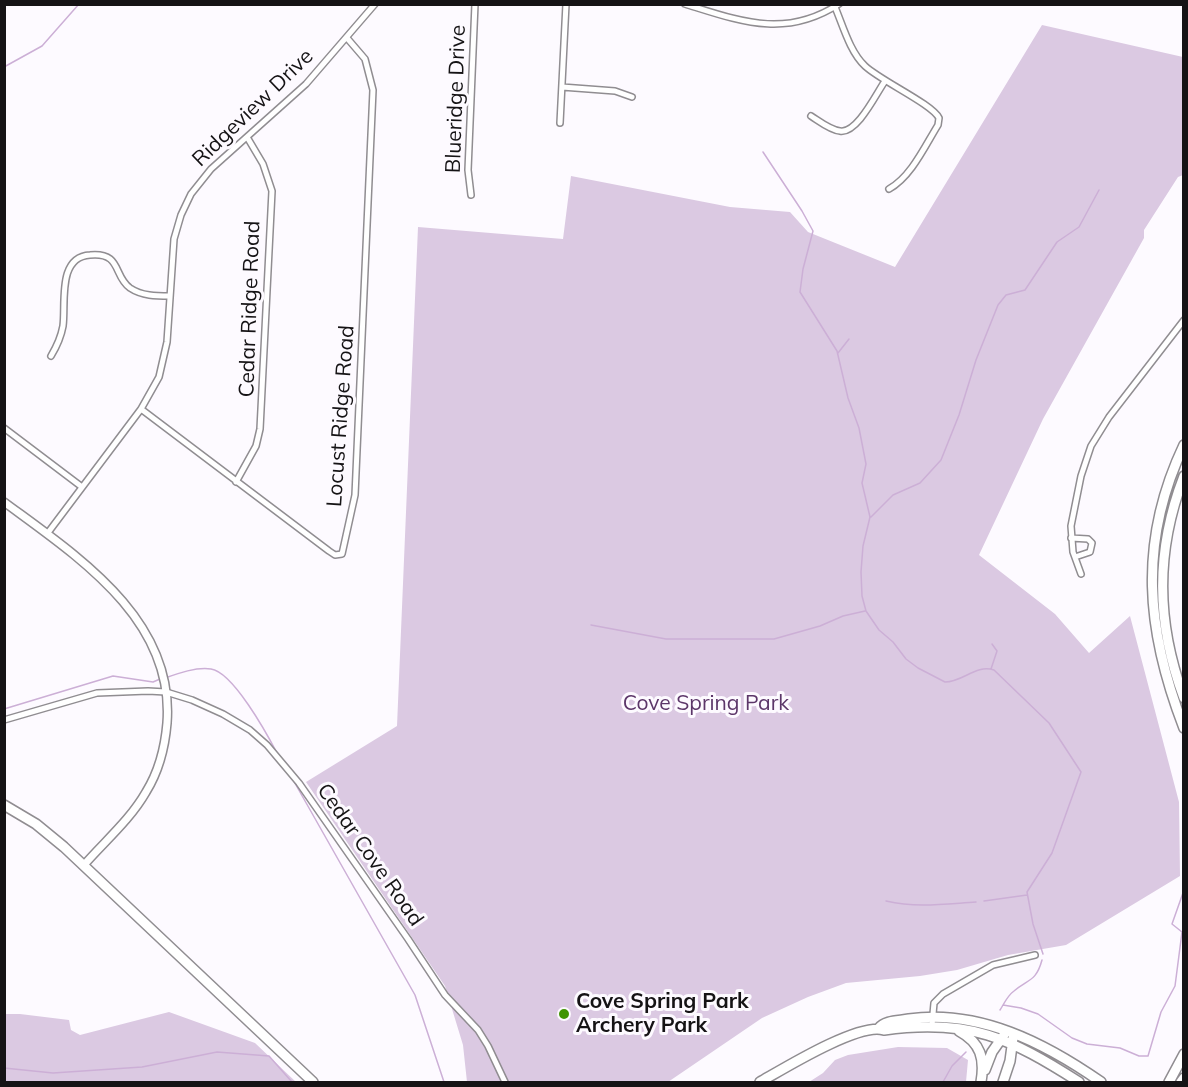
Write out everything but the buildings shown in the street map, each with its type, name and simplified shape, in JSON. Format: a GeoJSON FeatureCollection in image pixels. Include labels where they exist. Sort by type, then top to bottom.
{"type":"FeatureCollection","features":[{"type":"Feature","properties":{"kind":"highway"},"geometry":{"type":"LineString","coordinates":[[1184,445],[1171,476],[1160,514],[1152,574],[1153,615],[1160,655],[1171,695],[1184,728]]}},
{"type":"Feature","properties":{"kind":"highway"},"geometry":{"type":"LineString","coordinates":[[1184,476],[1171,513],[1163,549],[1162,584],[1166,637],[1184,698]]}},
{"type":"Feature","properties":{"kind":"highway"},"geometry":{"type":"LineString","coordinates":[[4,805],[36,824],[84,865],[313,1083]]}},
{"type":"Feature","properties":{"kind":"highway"},"geometry":{"type":"LineString","coordinates":[[760,1083],[823,1047],[851,1035],[879,1028],[882,1024],[965,1020],[1048,1049],[1101,1083]]}},
{"type":"Feature","properties":{"kind":"highway"},"geometry":{"type":"LineString","coordinates":[[932,1021],[968,1036],[980,1050],[983,1064],[981,1082]]}},
{"type":"Feature","properties":{"kind":"highway"},"geometry":{"type":"LineString","coordinates":[[949,1027],[975,1031],[1001,1039]]}},
{"type":"Feature","properties":{"kind":"highway"},"geometry":{"type":"LineString","coordinates":[[981,1082],[989,1058],[1001,1039],[1011,1035]]}},
{"type":"Feature","properties":{"kind":"highway"},"geometry":{"type":"LineString","coordinates":[[1003,1083],[1011,1035]]}},
{"type":"Feature","properties":{"kind":"highway"},"geometry":{"type":"LineString","coordinates":[[1011,1035],[1079,1083]]}},
{"type":"Feature","properties":{"kind":"highway"},"geometry":{"type":"LineString","coordinates":[[1169,1083],[1184,1054]]}},
{"type":"Feature","properties":{"kind":"highway"},"geometry":{"type":"LineString","coordinates":[[1181,1083],[1184,1078]]}},
{"type":"Feature","properties":{"kind":"street","name":"Ridgeview Drive"},"geometry":{"type":"LineString","coordinates":[[47,534],[141,409],[159,377],[167,342],[174,239],[181,215],[191,194],[211,169],[306,84],[375,4]]}},
{"type":"Feature","properties":{"kind":"street","name":"Blueridge Drive"},"geometry":{"type":"LineString","coordinates":[[471,195],[468,170],[475,4]]}},
{"type":"Feature","properties":{"kind":"street"},"geometry":{"type":"LineString","coordinates":[[560,123],[566,4]]}},
{"type":"Feature","properties":{"kind":"street"},"geometry":{"type":"LineString","coordinates":[[685,4],[748,23],[765,24],[798,21],[837,6],[861,62],[885,81],[931,109],[939,120],[907,174],[889,189]]}},
{"type":"Feature","properties":{"kind":"street","name":"Locust Ridge Road"},"geometry":{"type":"LineString","coordinates":[[141,409],[328,551],[335,555],[342,554],[355,495],[374,90],[365,59],[347,38]]}},
{"type":"Feature","properties":{"kind":"street"},"geometry":{"type":"LineString","coordinates":[[811,116],[837,130],[847,131],[855,125],[885,81]]}},
{"type":"Feature","properties":{"kind":"street"},"geometry":{"type":"LineString","coordinates":[[561,87],[615,90],[632,96]]}},
{"type":"Feature","properties":{"kind":"street","name":"Cedar Ridge Road"},"geometry":{"type":"LineString","coordinates":[[236,482],[256,446],[260,429],[272,190],[263,164],[247,137]]}},
{"type":"Feature","properties":{"kind":"street"},"geometry":{"type":"LineString","coordinates":[[51,356],[58,344],[63,327],[66,275],[74,262],[84,255],[107,257],[117,266],[124,283],[141,294],[170,296]]}},
{"type":"Feature","properties":{"kind":"street"},"geometry":{"type":"LineString","coordinates":[[1082,574],[1071,538],[1073,517],[1081,476],[1096,436],[1184,320]]}},
{"type":"Feature","properties":{"kind":"street"},"geometry":{"type":"LineString","coordinates":[[4,428],[82,487]]}},
{"type":"Feature","properties":{"kind":"street"},"geometry":{"type":"LineString","coordinates":[[4,502],[98,575],[132,612],[155,651],[166,692],[166,732],[153,778],[130,814],[84,865]]}},
{"type":"Feature","properties":{"kind":"street"},"geometry":{"type":"LineString","coordinates":[[1071,538],[1088,539],[1092,543],[1090,552],[1075,557]]}},
{"type":"Feature","properties":{"kind":"street","name":"Cedar Cove Road"},"geometry":{"type":"LineString","coordinates":[[4,720],[97,693],[166,692],[199,702],[232,718],[259,737],[283,763],[332,828],[445,995],[478,1030],[505,1083]]}},
{"type":"Feature","properties":{"kind":"street"},"geometry":{"type":"LineString","coordinates":[[932,1021],[933,1006],[936,1000],[948,991],[993,965],[1035,955]]}},
{"type":"Feature","properties":{"kind":"green space","name":"Cove Spring Park"},"geometry":{"type":"Polygon","coordinates":[[[1042,25],[1183,57],[1183,175],[1178,177],[1144,230],[1144,238],[1043,419],[979,555],[1055,614],[1089,653],[1130,616],[1179,802],[1180,876],[1066,945],[1008,955],[957,970],[846,983],[808,997],[762,1018],[668,1082],[467,1082],[463,1045],[445,986],[306,782],[397,726],[418,227],[563,239],[571,176],[730,207],[790,212],[808,232],[895,267],[1042,25]]]}},
{"type":"Feature","properties":{"kind":"green space"},"geometry":{"type":"Polygon","coordinates":[[[169,1012],[255,1043],[296,1082],[5,1082],[5,1014],[69,1020],[71,1030],[80,1035],[169,1012]]]}},
{"type":"Feature","properties":{"kind":"green space"},"geometry":{"type":"Polygon","coordinates":[[[898,1047],[947,1048],[968,1060],[966,1082],[809,1082],[823,1073],[835,1060],[848,1055],[898,1047]]]}},
{"type":"Feature","properties":{"kind":"waterway"},"geometry":{"type":"LineString","coordinates":[[4,67],[42,46],[79,4]]}},
{"type":"Feature","properties":{"kind":"waterway"},"geometry":{"type":"LineString","coordinates":[[763,152],[813,231],[803,269],[800,292],[837,351],[848,398],[859,428],[866,464],[862,483],[870,517],[863,546],[861,572],[862,596],[866,611],[879,630],[893,642],[906,659],[945,682],[981,669],[994,670],[1049,723],[1081,772],[1052,853],[1027,892],[1033,924],[1043,954]]}},
{"type":"Feature","properties":{"kind":"waterway"},"geometry":{"type":"LineString","coordinates":[[871,517],[893,495],[920,483],[941,460],[998,305],[1006,295],[1025,290],[1057,242],[1079,227],[1099,190]]}},
{"type":"Feature","properties":{"kind":"waterway"},"geometry":{"type":"LineString","coordinates":[[838,353],[849,339]]}},
{"type":"Feature","properties":{"kind":"waterway"},"geometry":{"type":"LineString","coordinates":[[591,625],[666,639],[774,639],[865,611]]}},
{"type":"Feature","properties":{"kind":"waterway"},"geometry":{"type":"LineString","coordinates":[[991,669],[997,651],[992,644]]}},
{"type":"Feature","properties":{"kind":"waterway"},"geometry":{"type":"LineString","coordinates":[[165,678],[199,669],[211,669],[220,673],[239,692],[277,753]]}},
{"type":"Feature","properties":{"kind":"waterway"},"geometry":{"type":"LineString","coordinates":[[4,709],[113,676],[153,682],[160,679]]}},
{"type":"Feature","properties":{"kind":"waterway"},"geometry":{"type":"LineString","coordinates":[[292,778],[415,995],[444,1082]]}},
{"type":"Feature","properties":{"kind":"waterway"},"geometry":{"type":"LineString","coordinates":[[1003,1005],[1038,1014],[1072,1038],[1087,1044],[1120,1048],[1139,1056],[1148,1056],[1161,1012],[1175,986],[1182,932],[1172,924],[1184,890]]}},
{"type":"Feature","properties":{"kind":"waterway"},"geometry":{"type":"LineString","coordinates":[[984,901],[1027,895]]}},
{"type":"Feature","properties":{"kind":"waterway"},"geometry":{"type":"LineString","coordinates":[[886,901],[920,905],[976,902]]}},
{"type":"Feature","properties":{"kind":"waterway"},"geometry":{"type":"LineString","coordinates":[[1000,1010],[1012,993],[1034,976],[1042,960]]}},
{"type":"Feature","properties":{"kind":"waterway"},"geometry":{"type":"LineString","coordinates":[[4,1068],[53,1073],[142,1067],[217,1052],[269,1056],[292,1082]]}},
{"type":"Feature","properties":{"kind":"waterway"},"geometry":{"type":"LineString","coordinates":[[943,1082],[952,1066],[966,1052]]}},
{"type":"Feature","properties":{"kind":"place","name":"Cove Spring Park Archery Park"},"geometry":{"type":"Point","coordinates":[564,1014]}}]}
